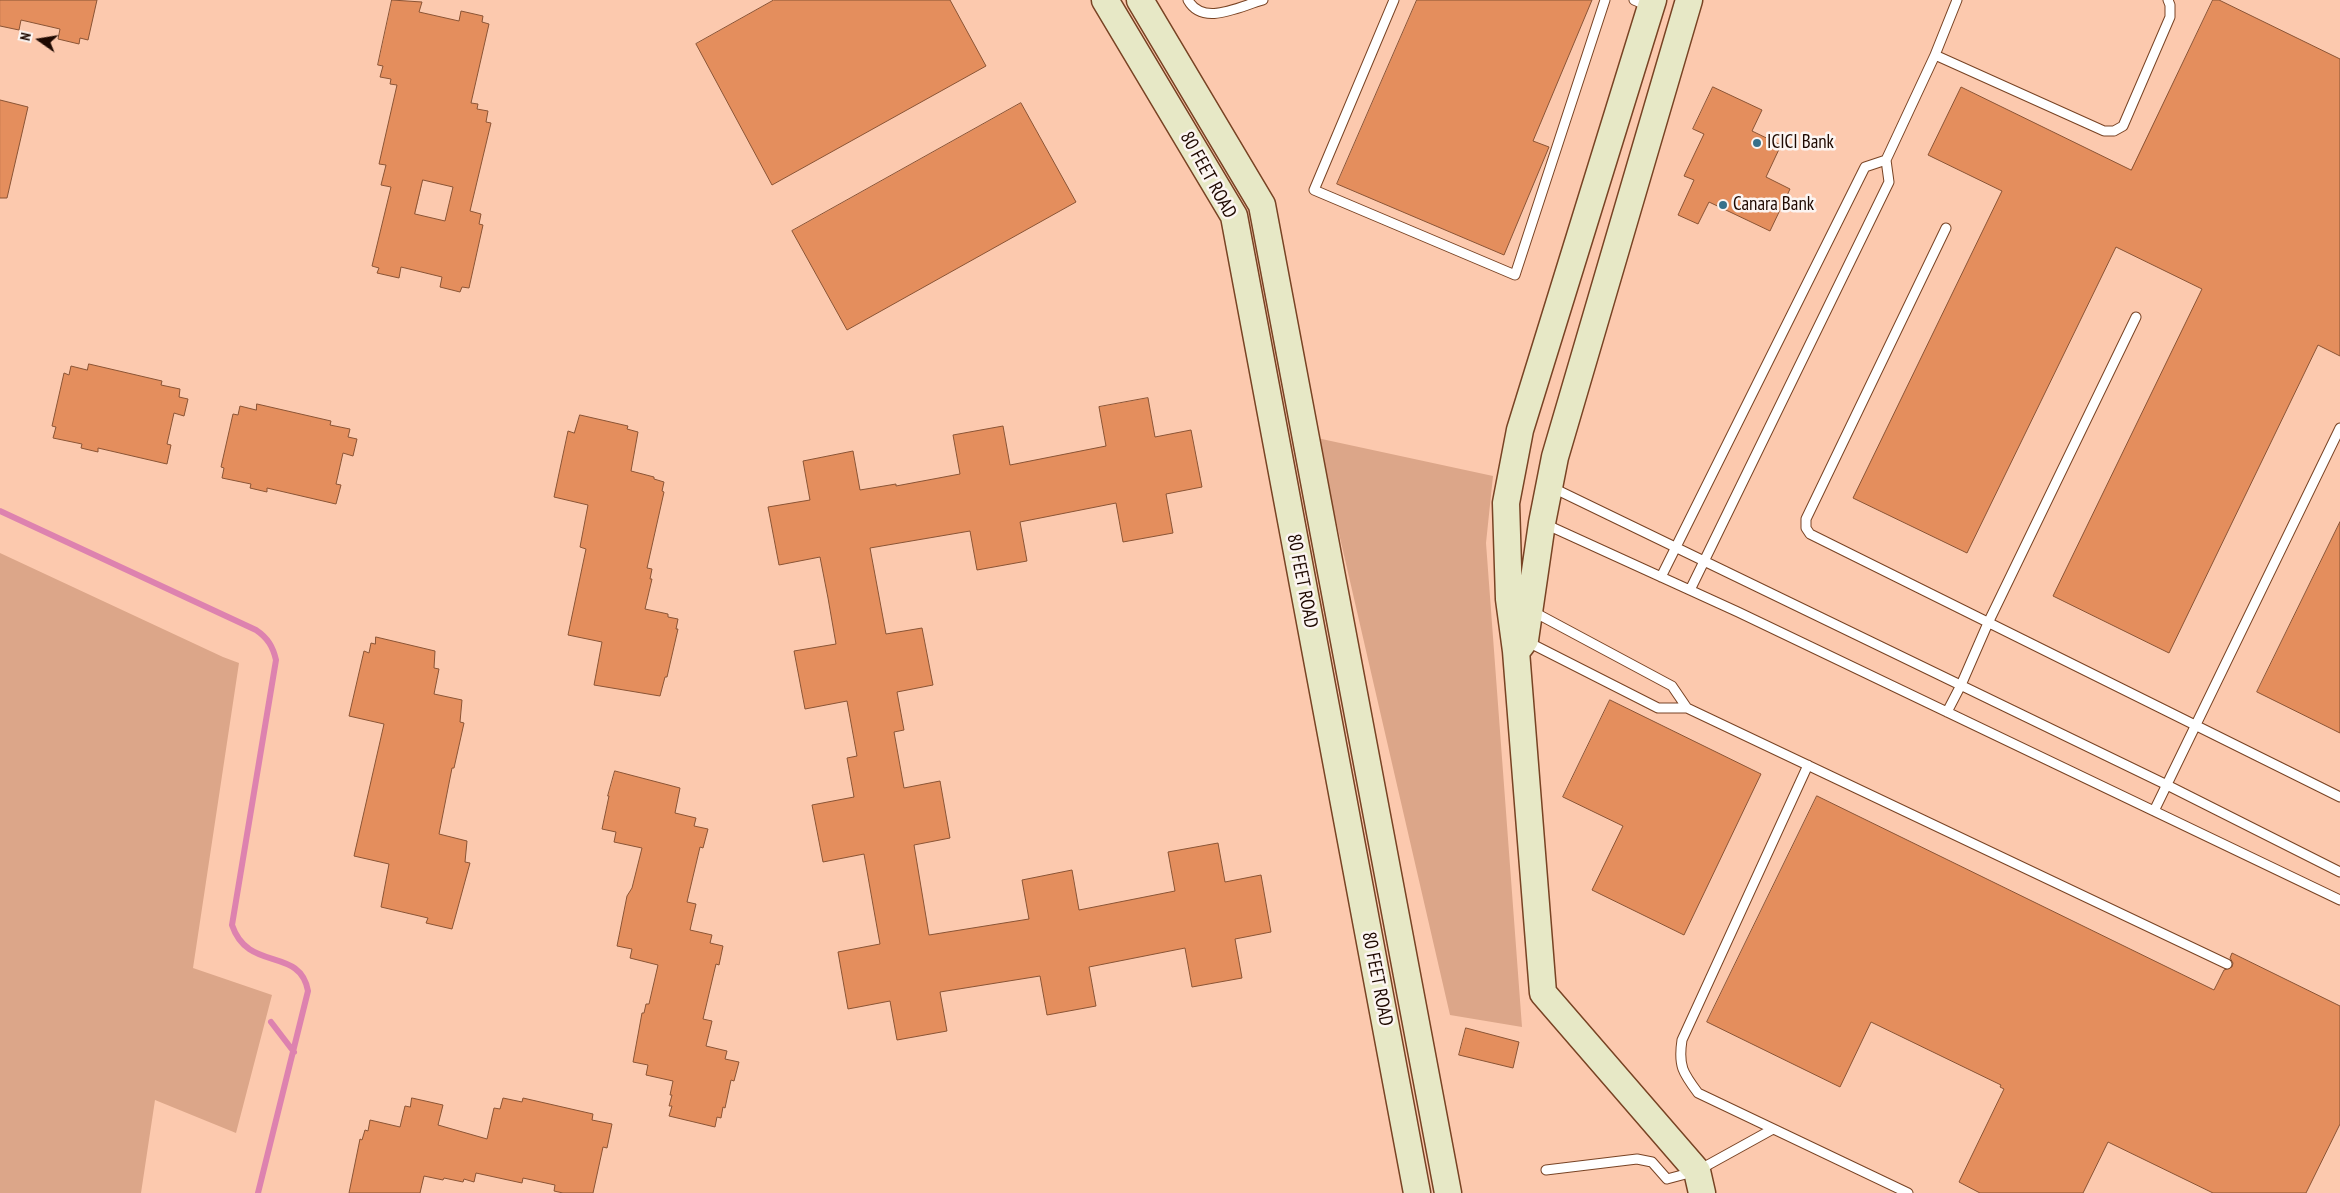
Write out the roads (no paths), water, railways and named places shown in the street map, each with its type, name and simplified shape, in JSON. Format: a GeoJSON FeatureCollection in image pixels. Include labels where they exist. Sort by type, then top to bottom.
{"type":"FeatureCollection","features":[{"type":"Feature","properties":{"kind":"street","name":"80 FEET ROAD"},"geometry":{"type":"LineString","coordinates":[[1105,0],[1234,216],[1417,1193]]}},
{"type":"Feature","properties":{"kind":"street","name":"80 FEET ROAD"},"geometry":{"type":"LineString","coordinates":[[1140,0],[1262,205],[1448,1193]]}},
{"type":"Feature","properties":{"kind":"street"},"geometry":{"type":"LineString","coordinates":[[1521,646],[1530,610],[1542,523],[1551,486],[1555,457],[1689,0]]}},
{"type":"Feature","properties":{"kind":"street"},"geometry":{"type":"LineString","coordinates":[[1646,2],[1520,430],[1506,503],[1509,599],[1521,646],[1543,993],[1700,1182]]}},
{"type":"Feature","properties":{"kind":"lane"},"geometry":{"type":"LineString","coordinates":[[1188,0],[1196,10],[1203,14],[1213,14],[1263,0]]}},
{"type":"Feature","properties":{"kind":"lane"},"geometry":{"type":"LineString","coordinates":[[1394,0],[1314,190],[1516,276],[1605,0]]}},
{"type":"Feature","properties":{"kind":"lane"},"geometry":{"type":"LineString","coordinates":[[1690,590],[1889,182],[1886,160],[1935,55],[1957,0]]}},
{"type":"Feature","properties":{"kind":"lane"},"geometry":{"type":"LineString","coordinates":[[1935,55],[2104,131],[2114,131],[2123,126],[2170,17],[2168,0]]}},
{"type":"Feature","properties":{"kind":"lane"},"geometry":{"type":"LineString","coordinates":[[1661,577],[1865,167],[1886,160]]}},
{"type":"Feature","properties":{"kind":"lane"},"geometry":{"type":"LineString","coordinates":[[1946,228],[1806,519],[1806,528],[1810,534],[2340,797]]}},
{"type":"Feature","properties":{"kind":"lane"},"geometry":{"type":"LineString","coordinates":[[1947,712],[1962,685],[1988,623],[2136,317]]}},
{"type":"Feature","properties":{"kind":"lane"},"geometry":{"type":"LineString","coordinates":[[2154,812],[2340,428]]}},
{"type":"Feature","properties":{"kind":"lane"},"geometry":{"type":"LineString","coordinates":[[1551,486],[2167,785],[2340,872]]}},
{"type":"Feature","properties":{"kind":"lane"},"geometry":{"type":"LineString","coordinates":[[1542,523],[1690,590],[2340,900]]}},
{"type":"Feature","properties":{"kind":"lane"},"geometry":{"type":"LineString","coordinates":[[1530,610],[1672,686],[1687,708]]}},
{"type":"Feature","properties":{"kind":"lane"},"geometry":{"type":"LineString","coordinates":[[1521,646],[1658,708],[1687,708],[2227,964]]}},
{"type":"Feature","properties":{"kind":"lane"},"geometry":{"type":"LineString","coordinates":[[1808,765],[1682,1040],[1679,1055],[1682,1071],[1698,1093],[1908,1193]]}},
{"type":"Feature","properties":{"kind":"lane"},"geometry":{"type":"LineString","coordinates":[[1546,1170],[1637,1159],[1652,1162],[1667,1179],[1700,1182],[1773,1129]]}},
{"type":"Feature","properties":{"kind":"waterway"},"geometry":{"type":"LineString","coordinates":[[0,511],[256,630],[267,640],[273,651],[276,660],[232,925],[240,940],[250,949],[295,968],[303,977],[308,991],[258,1193]]}},
{"type":"Feature","properties":{"kind":"waterway"},"geometry":{"type":"LineString","coordinates":[[271,1022],[294,1052]]}},
{"type":"Feature","properties":{"kind":"place","name":"ICICI Bank"},"geometry":{"type":"Point","coordinates":[1757,143]}},
{"type":"Feature","properties":{"kind":"place","name":"Canara Bank"},"geometry":{"type":"Point","coordinates":[1723,205]}}]}
